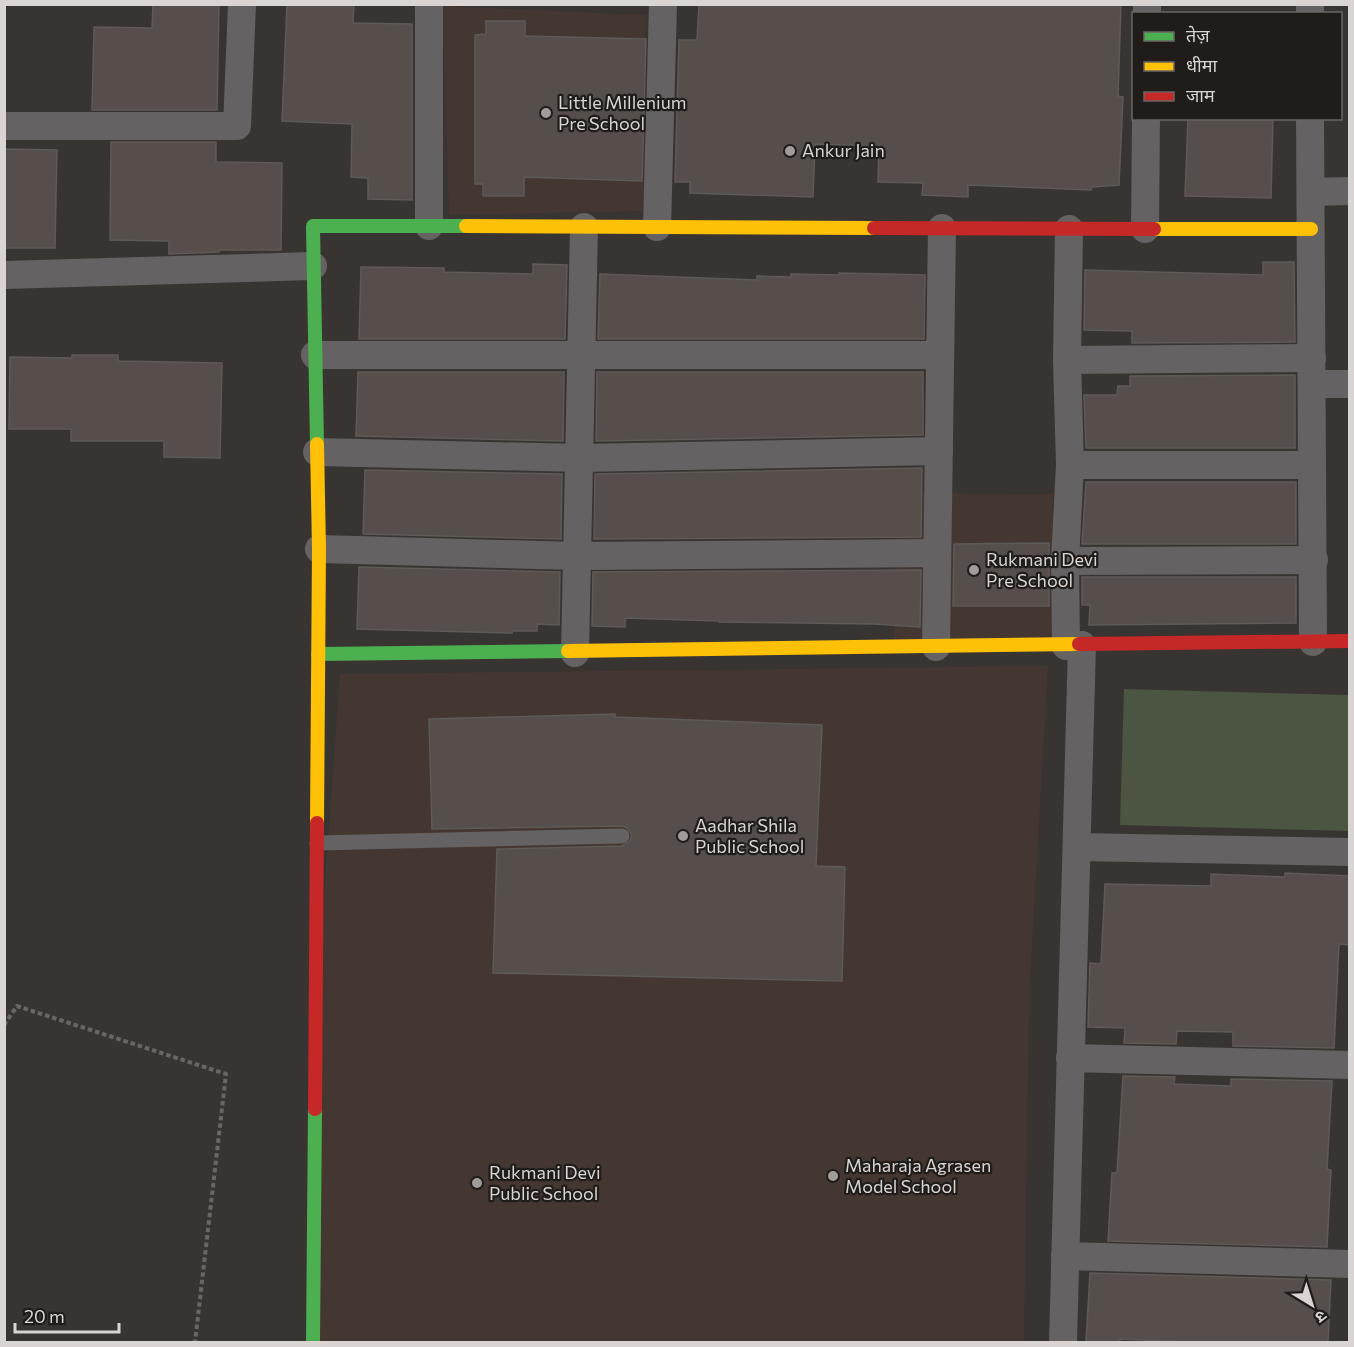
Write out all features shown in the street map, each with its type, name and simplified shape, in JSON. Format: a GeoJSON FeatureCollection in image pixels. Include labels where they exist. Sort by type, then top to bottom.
{"type":"FeatureCollection","features":[{"type":"Feature","properties":{"kind":"street"},"geometry":{"type":"LineString","coordinates":[[4,126],[237,126],[242,4]]}},
{"type":"Feature","properties":{"kind":"street"},"geometry":{"type":"LineString","coordinates":[[429,4],[429,226]]}},
{"type":"Feature","properties":{"kind":"street"},"geometry":{"type":"LineString","coordinates":[[657,227],[663,4]]}},
{"type":"Feature","properties":{"kind":"street"},"geometry":{"type":"LineString","coordinates":[[1145,229],[1146,120]]}},
{"type":"Feature","properties":{"kind":"street"},"geometry":{"type":"LineString","coordinates":[[1311,120],[1313,642]]}},
{"type":"Feature","properties":{"kind":"street"},"geometry":{"type":"LineString","coordinates":[[1311,192],[1350,191]]}},
{"type":"Feature","properties":{"kind":"street"},"geometry":{"type":"LineString","coordinates":[[313,1342],[319,549],[313,226],[1311,230]]}},
{"type":"Feature","properties":{"kind":"street"},"geometry":{"type":"LineString","coordinates":[[575,652],[584,227]]}},
{"type":"Feature","properties":{"kind":"street"},"geometry":{"type":"LineString","coordinates":[[936,647],[942,228]]}},
{"type":"Feature","properties":{"kind":"street"},"geometry":{"type":"LineString","coordinates":[[1063,1342],[1077,847],[1074,646],[1065,561],[1070,465],[1067,360],[1069,229]]}},
{"type":"Feature","properties":{"kind":"street"},"geometry":{"type":"LineString","coordinates":[[4,275],[314,266]]}},
{"type":"Feature","properties":{"kind":"street"},"geometry":{"type":"LineString","coordinates":[[315,355],[940,355]]}},
{"type":"Feature","properties":{"kind":"street"},"geometry":{"type":"LineString","coordinates":[[1067,360],[1312,371],[1350,384]]}},
{"type":"Feature","properties":{"kind":"street"},"geometry":{"type":"LineString","coordinates":[[317,452],[580,458],[939,451]]}},
{"type":"Feature","properties":{"kind":"street"},"geometry":{"type":"LineString","coordinates":[[1070,465],[1312,465]]}},
{"type":"Feature","properties":{"kind":"street"},"geometry":{"type":"LineString","coordinates":[[319,549],[577,556],[937,553]]}},
{"type":"Feature","properties":{"kind":"street"},"geometry":{"type":"LineString","coordinates":[[1065,561],[1314,560]]}},
{"type":"Feature","properties":{"kind":"street"},"geometry":{"type":"LineString","coordinates":[[318,654],[1350,641]]}},
{"type":"Feature","properties":{"kind":"street"},"geometry":{"type":"LineString","coordinates":[[1077,847],[1350,852]]}},
{"type":"Feature","properties":{"kind":"street"},"geometry":{"type":"LineString","coordinates":[[1070,1058],[1350,1065]]}},
{"type":"Feature","properties":{"kind":"street"},"geometry":{"type":"LineString","coordinates":[[1065,1256],[1350,1264]]}},
{"type":"Feature","properties":{"kind":"lane"},"geometry":{"type":"LineString","coordinates":[[317,843],[622,836]]}},
{"type":"Feature","properties":{"kind":"path"},"geometry":{"type":"LineString","coordinates":[[4,1025],[17,1006],[226,1074],[195,1342]]}},
{"type":"Feature","properties":{"kind":"shaded area","name":"Little Millenium Pre School"},"geometry":{"type":"Polygon","coordinates":[[[443,6],[645,15],[645,211],[449,215],[443,6]]]}},
{"type":"Feature","properties":{"kind":"shaded area","name":"Rukmani Devi Pre School"},"geometry":{"type":"Polygon","coordinates":[[[895,493],[1053,494],[1052,646],[894,648],[895,493]]]}},
{"type":"Feature","properties":{"kind":"shaded area"},"geometry":{"type":"Polygon","coordinates":[[[1048,666],[1029,997],[1024,1342],[314,1342],[315,1023],[340,674],[1048,666]]]}},
{"type":"Feature","properties":{"kind":"green space"},"geometry":{"type":"Polygon","coordinates":[[[1124,689],[1349,695],[1349,831],[1120,825],[1124,689]]]}},
{"type":"Feature","properties":{"kind":"building"},"geometry":{"type":"Polygon","coordinates":[[[153,4],[219,4],[217,110],[92,110],[94,27],[152,28],[153,4]]]}},
{"type":"Feature","properties":{"kind":"building"},"geometry":{"type":"Polygon","coordinates":[[[287,4],[354,4],[353,23],[412,24],[412,200],[368,199],[368,178],[351,177],[352,124],[282,121],[287,4]]]}},
{"type":"Feature","properties":{"kind":"building"},"geometry":{"type":"Polygon","coordinates":[[[699,4],[1121,4],[1118,96],[1123,97],[1119,185],[1092,187],[1091,190],[968,185],[968,197],[922,195],[923,183],[878,182],[879,146],[815,144],[813,197],[690,193],[690,182],[675,182],[679,40],[697,40],[699,4]]]}},
{"type":"Feature","properties":{"kind":"building","name":"Little Millenium Pre School"},"geometry":{"type":"Polygon","coordinates":[[[486,21],[525,21],[525,36],[646,39],[642,181],[524,177],[524,196],[483,196],[483,184],[475,184],[475,35],[486,34],[486,21]]]}},
{"type":"Feature","properties":{"kind":"building"},"geometry":{"type":"Polygon","coordinates":[[[1188,120],[1273,120],[1271,198],[1185,196],[1188,120]]]}},
{"type":"Feature","properties":{"kind":"building"},"geometry":{"type":"Polygon","coordinates":[[[111,142],[216,142],[216,162],[282,163],[281,250],[219,250],[219,252],[169,254],[169,241],[110,240],[111,142]]]}},
{"type":"Feature","properties":{"kind":"building"},"geometry":{"type":"Polygon","coordinates":[[[4,149],[57,150],[55,248],[4,248],[4,149]]]}},
{"type":"Feature","properties":{"kind":"building"},"geometry":{"type":"Polygon","coordinates":[[[1263,262],[1294,262],[1295,342],[1132,343],[1132,331],[1084,330],[1085,270],[1263,275],[1263,262]]]}},
{"type":"Feature","properties":{"kind":"building"},"geometry":{"type":"Polygon","coordinates":[[[533,264],[567,265],[565,339],[359,339],[361,267],[444,268],[444,272],[533,274],[533,264]]]}},
{"type":"Feature","properties":{"kind":"building"},"geometry":{"type":"Polygon","coordinates":[[[839,273],[925,275],[924,339],[598,339],[600,274],[757,280],[757,276],[791,277],[791,274],[839,275],[839,273]]]}},
{"type":"Feature","properties":{"kind":"building"},"geometry":{"type":"Polygon","coordinates":[[[72,355],[118,355],[118,361],[222,363],[220,458],[164,457],[164,441],[71,441],[71,429],[9,429],[10,357],[72,358],[72,355]]]}},
{"type":"Feature","properties":{"kind":"building"},"geometry":{"type":"Polygon","coordinates":[[[358,372],[564,372],[563,441],[356,436],[358,372]]]}},
{"type":"Feature","properties":{"kind":"building"},"geometry":{"type":"Polygon","coordinates":[[[597,372],[923,372],[923,435],[596,441],[597,372]]]}},
{"type":"Feature","properties":{"kind":"building"},"geometry":{"type":"Polygon","coordinates":[[[1295,375],[1295,448],[1086,448],[1084,395],[1117,395],[1118,386],[1130,386],[1130,376],[1295,375]]]}},
{"type":"Feature","properties":{"kind":"building"},"geometry":{"type":"Polygon","coordinates":[[[922,468],[921,537],[594,539],[595,474],[922,468]]]}},
{"type":"Feature","properties":{"kind":"building"},"geometry":{"type":"Polygon","coordinates":[[[365,470],[562,474],[561,539],[363,534],[365,470]]]}},
{"type":"Feature","properties":{"kind":"building"},"geometry":{"type":"Polygon","coordinates":[[[1086,482],[1296,482],[1296,544],[1082,544],[1086,482]]]}},
{"type":"Feature","properties":{"kind":"building"},"geometry":{"type":"Polygon","coordinates":[[[1049,543],[1049,606],[953,606],[954,544],[1049,543]]]}},
{"type":"Feature","properties":{"kind":"building"},"geometry":{"type":"Polygon","coordinates":[[[359,567],[560,572],[559,625],[537,624],[537,631],[512,631],[512,633],[357,629],[359,567]]]}},
{"type":"Feature","properties":{"kind":"building"},"geometry":{"type":"Polygon","coordinates":[[[921,570],[920,627],[625,618],[625,627],[592,626],[593,572],[921,570]]]}},
{"type":"Feature","properties":{"kind":"building"},"geometry":{"type":"Polygon","coordinates":[[[1082,577],[1296,577],[1296,623],[1089,625],[1090,605],[1082,605],[1082,577]]]}},
{"type":"Feature","properties":{"kind":"building"},"geometry":{"type":"Polygon","coordinates":[[[615,714],[615,717],[822,725],[816,866],[845,867],[842,981],[493,973],[497,849],[622,846],[630,841],[632,835],[627,828],[622,826],[432,829],[429,719],[615,714]]]}},
{"type":"Feature","properties":{"kind":"building"},"geometry":{"type":"Polygon","coordinates":[[[1285,873],[1350,876],[1350,945],[1339,944],[1334,1048],[1233,1046],[1233,1032],[1177,1031],[1176,1044],[1124,1043],[1125,1028],[1088,1027],[1090,963],[1101,964],[1105,884],[1211,886],[1211,874],[1285,877],[1285,873]]]}},
{"type":"Feature","properties":{"kind":"building"},"geometry":{"type":"Polygon","coordinates":[[[1123,1076],[1175,1077],[1174,1084],[1231,1086],[1231,1079],[1332,1081],[1327,1169],[1331,1170],[1327,1247],[1108,1241],[1112,1173],[1117,1173],[1123,1076]]]}},
{"type":"Feature","properties":{"kind":"building"},"geometry":{"type":"Polygon","coordinates":[[[1090,1273],[1331,1280],[1328,1342],[1189,1342],[1120,1339],[1120,1342],[1086,1342],[1090,1273]]]}},
{"type":"Feature","properties":{"kind":"traffic: fast"},"geometry":{"type":"LineString","coordinates":[[317,444],[313,226],[466,226]]}},
{"type":"Feature","properties":{"kind":"traffic: fast"},"geometry":{"type":"LineString","coordinates":[[318,654],[568,651]]}},
{"type":"Feature","properties":{"kind":"traffic: fast"},"geometry":{"type":"LineString","coordinates":[[313,1342],[315,1109]]}},
{"type":"Feature","properties":{"kind":"traffic: slow"},"geometry":{"type":"LineString","coordinates":[[466,226],[874,228]]}},
{"type":"Feature","properties":{"kind":"traffic: slow"},"geometry":{"type":"LineString","coordinates":[[1154,229],[1311,229]]}},
{"type":"Feature","properties":{"kind":"traffic: slow"},"geometry":{"type":"LineString","coordinates":[[317,444],[319,549],[317,823]]}},
{"type":"Feature","properties":{"kind":"traffic: slow"},"geometry":{"type":"LineString","coordinates":[[568,651],[1079,644]]}},
{"type":"Feature","properties":{"kind":"traffic: jam"},"geometry":{"type":"LineString","coordinates":[[874,228],[1154,229]]}},
{"type":"Feature","properties":{"kind":"traffic: jam"},"geometry":{"type":"LineString","coordinates":[[1079,644],[1350,641]]}},
{"type":"Feature","properties":{"kind":"traffic: jam"},"geometry":{"type":"LineString","coordinates":[[315,1109],[317,823]]}},
{"type":"Feature","properties":{"kind":"place","name":"Little Millenium Pre School"},"geometry":{"type":"Point","coordinates":[546,113]}},
{"type":"Feature","properties":{"kind":"place","name":"Ankur Jain"},"geometry":{"type":"Point","coordinates":[790,151]}},
{"type":"Feature","properties":{"kind":"place","name":"Rukmani Devi Pre School"},"geometry":{"type":"Point","coordinates":[974,570]}},
{"type":"Feature","properties":{"kind":"place","name":"Aadhar Shila Public School"},"geometry":{"type":"Point","coordinates":[683,836]}},
{"type":"Feature","properties":{"kind":"place","name":"Maharaja Agrasen Model School"},"geometry":{"type":"Point","coordinates":[833,1176]}},
{"type":"Feature","properties":{"kind":"place","name":"Rukmani Devi Public School"},"geometry":{"type":"Point","coordinates":[477,1183]}}]}
